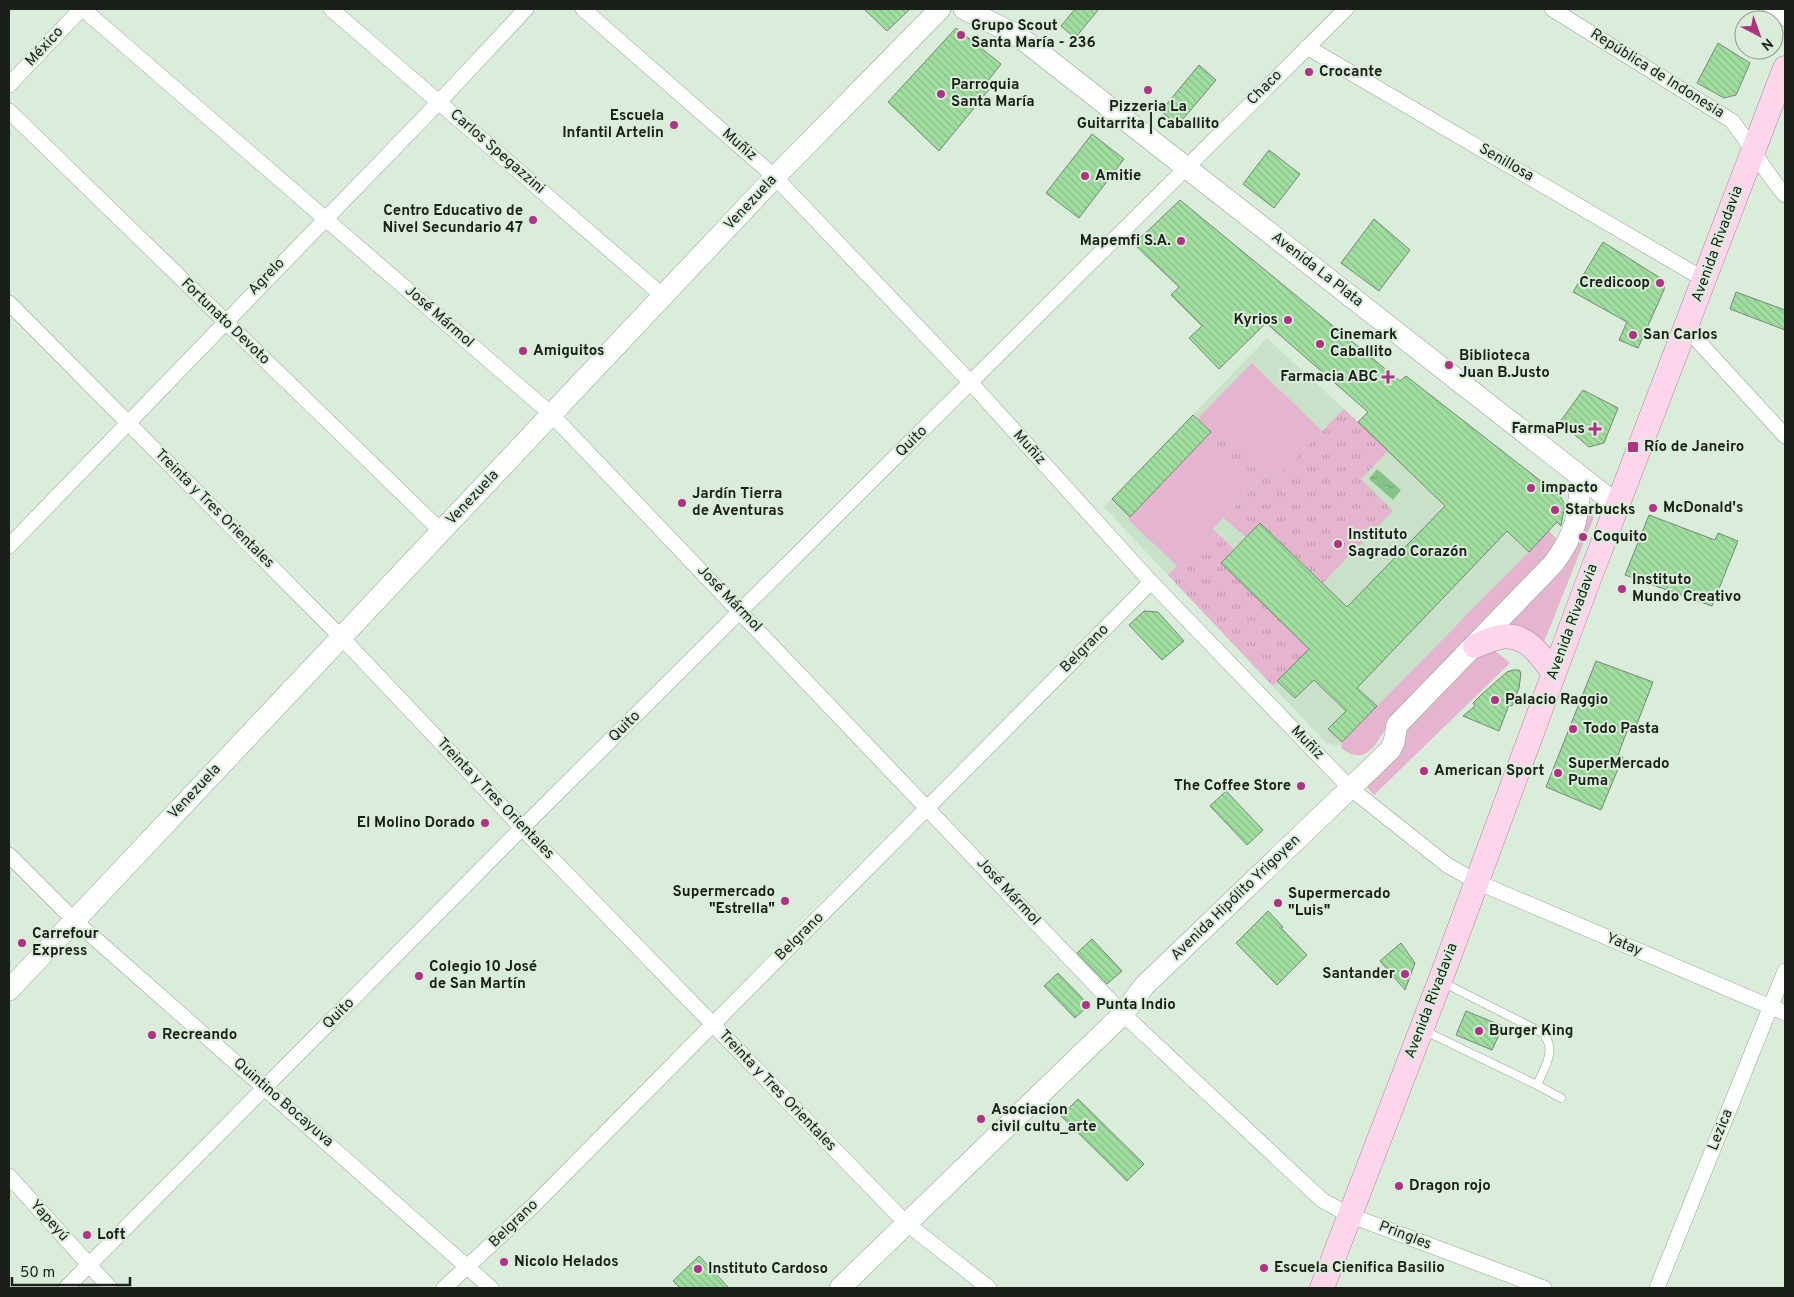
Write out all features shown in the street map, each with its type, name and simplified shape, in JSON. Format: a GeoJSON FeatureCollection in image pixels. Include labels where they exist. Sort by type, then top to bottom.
{"type":"FeatureCollection","features":[{"type":"Feature","properties":{"kind":"main road","name":"Venezuela"},"geometry":{"type":"LineString","coordinates":[[9,990],[775,177],[940,9]]}},
{"type":"Feature","properties":{"kind":"main road","name":"Avenida La Plata"},"geometry":{"type":"LineString","coordinates":[[964,9],[1017,35],[1617,505]]}},
{"type":"Feature","properties":{"kind":"main road","name":"Avenida La Plata"},"geometry":{"type":"LineString","coordinates":[[996,9],[1017,35]]}},
{"type":"Feature","properties":{"kind":"main road","name":"Avenida Rivadavia"},"geometry":{"type":"LineString","coordinates":[[1322,1288],[1440,981],[1617,505],[1686,330],[1753,148],[1785,68]]}},
{"type":"Feature","properties":{"kind":"main road","name":"Avenida Hipólito Yrigoyen"},"geometry":{"type":"LineString","coordinates":[[840,1288],[1123,1014],[1144,986],[1393,746],[1397,725],[1553,564],[1564,549],[1577,524],[1581,478]]}},
{"type":"Feature","properties":{"kind":"main road"},"geometry":{"type":"LineString","coordinates":[[1475,646],[1500,637],[1510,636],[1535,649],[1554,674]]}},
{"type":"Feature","properties":{"kind":"street","name":"México"},"geometry":{"type":"LineString","coordinates":[[9,85],[82,9]]}},
{"type":"Feature","properties":{"kind":"street","name":"José Mármol"},"geometry":{"type":"LineString","coordinates":[[82,9],[551,414],[928,807],[1123,1014],[1322,1200],[1349,1215]]}},
{"type":"Feature","properties":{"kind":"street","name":"Carlos Spegazzini"},"geometry":{"type":"LineString","coordinates":[[330,9],[663,296]]}},
{"type":"Feature","properties":{"kind":"street","name":"Agrelo"},"geometry":{"type":"LineString","coordinates":[[9,546],[439,102],[526,9]]}},
{"type":"Feature","properties":{"kind":"street","name":"Muñiz"},"geometry":{"type":"LineString","coordinates":[[584,9],[775,177],[971,383],[1151,582],[1350,788],[1447,865],[1477,882]]}},
{"type":"Feature","properties":{"kind":"street","name":"Chaco"},"geometry":{"type":"LineString","coordinates":[[1185,167],[1346,9]]}},
{"type":"Feature","properties":{"kind":"street","name":"República de Indonesia"},"geometry":{"type":"LineString","coordinates":[[1552,9],[1732,121],[1753,148],[1774,183],[1785,195]]}},
{"type":"Feature","properties":{"kind":"street"},"geometry":{"type":"LineString","coordinates":[[1772,9],[1785,18]]}},
{"type":"Feature","properties":{"kind":"street","name":"Senillosa"},"geometry":{"type":"LineString","coordinates":[[1307,47],[1705,280]]}},
{"type":"Feature","properties":{"kind":"street","name":"Fortunato Devoto"},"geometry":{"type":"LineString","coordinates":[[9,112],[441,531]]}},
{"type":"Feature","properties":{"kind":"street","name":"Quito"},"geometry":{"type":"LineString","coordinates":[[66,1288],[522,828],[971,383],[1185,167]]}},
{"type":"Feature","properties":{"kind":"street","name":"Treinta y Tres Orientales"},"geometry":{"type":"LineString","coordinates":[[9,303],[341,637],[522,828],[906,1223],[989,1288]]}},
{"type":"Feature","properties":{"kind":"street"},"geometry":{"type":"LineString","coordinates":[[1686,330],[1785,436]]}},
{"type":"Feature","properties":{"kind":"street","name":"Belgrano"},"geometry":{"type":"LineString","coordinates":[[444,1288],[468,1268],[534,1205],[1151,582]]}},
{"type":"Feature","properties":{"kind":"street","name":"Quintino Bocayuva"},"geometry":{"type":"LineString","coordinates":[[9,855],[74,920],[491,1288]]}},
{"type":"Feature","properties":{"kind":"street","name":"Yatay"},"geometry":{"type":"LineString","coordinates":[[1477,882],[1778,1006],[1785,1013]]}},
{"type":"Feature","properties":{"kind":"street","name":"Lezica"},"geometry":{"type":"LineString","coordinates":[[1657,1288],[1778,1006],[1785,972]]}},
{"type":"Feature","properties":{"kind":"street","name":"Yatay"},"geometry":{"type":"LineString","coordinates":[[1778,1006],[1785,1025]]}},
{"type":"Feature","properties":{"kind":"street","name":"Yapeyú"},"geometry":{"type":"LineString","coordinates":[[9,1176],[110,1288]]}},
{"type":"Feature","properties":{"kind":"street","name":"Pringles"},"geometry":{"type":"LineString","coordinates":[[1349,1215],[1544,1288]]}},
{"type":"Feature","properties":{"kind":"lane"},"geometry":{"type":"LineString","coordinates":[[1440,981],[1543,1033],[1549,1041],[1551,1051],[1537,1085]]}},
{"type":"Feature","properties":{"kind":"lane"},"geometry":{"type":"LineString","coordinates":[[1421,1029],[1561,1098]]}},
{"type":"Feature","properties":{"kind":"shaded area","name":"Instituto Sagrado Corazón"},"geometry":{"type":"Polygon","coordinates":[[[1267,338],[1358,422],[1406,376],[1504,452],[1480,477],[1544,536],[1339,746],[1326,743],[1104,507],[1267,338]]]}},
{"type":"Feature","properties":{"kind":"green space"},"geometry":{"type":"Polygon","coordinates":[[[1252,363],[1322,431],[1272,482],[1202,414],[1252,363]]]}},
{"type":"Feature","properties":{"kind":"green space"},"geometry":{"type":"Polygon","coordinates":[[[1344,409],[1388,451],[1361,479],[1393,511],[1323,583],[1260,523],[1246,537],[1224,518],[1257,483],[1208,436],[1211,432],[1197,419],[1202,414],[1272,482],[1344,409]]]}},
{"type":"Feature","properties":{"kind":"green space"},"geometry":{"type":"Polygon","coordinates":[[[1208,436],[1257,483],[1177,566],[1128,519],[1208,436]]]}},
{"type":"Feature","properties":{"kind":"green space"},"geometry":{"type":"Polygon","coordinates":[[[1585,510],[1594,517],[1544,642],[1527,630],[1502,625],[1585,510]]]}},
{"type":"Feature","properties":{"kind":"green space"},"geometry":{"type":"Polygon","coordinates":[[[1213,529],[1234,549],[1221,563],[1317,656],[1299,659],[1273,686],[1168,575],[1213,529]]]}},
{"type":"Feature","properties":{"kind":"green space"},"geometry":{"type":"Polygon","coordinates":[[[1549,531],[1562,544],[1390,722],[1370,750],[1365,754],[1358,755],[1341,748],[1342,742],[1549,531]]]}},
{"type":"Feature","properties":{"kind":"green space"},"geometry":{"type":"Polygon","coordinates":[[[1494,650],[1510,663],[1374,795],[1367,787],[1406,731],[1483,652],[1494,650]]]}},
{"type":"Feature","properties":{"kind":"water"},"geometry":{"type":"Polygon","coordinates":[[[1377,469],[1401,490],[1393,500],[1369,479],[1377,469]]]}},
{"type":"Feature","properties":{"kind":"building"},"geometry":{"type":"Polygon","coordinates":[[[864,9],[910,9],[887,31],[864,9]]]}},
{"type":"Feature","properties":{"kind":"building"},"geometry":{"type":"Polygon","coordinates":[[[1075,9],[1099,9],[1075,38],[1061,26],[1075,9]]]}},
{"type":"Feature","properties":{"kind":"building","name":"Parroquia Santa María"},"geometry":{"type":"Polygon","coordinates":[[[956,28],[1001,64],[987,82],[992,86],[939,151],[888,102],[956,28]]]}},
{"type":"Feature","properties":{"kind":"building"},"geometry":{"type":"Polygon","coordinates":[[[1718,43],[1734,53],[1734,60],[1745,60],[1750,63],[1736,95],[1724,98],[1697,83],[1718,43]]]}},
{"type":"Feature","properties":{"kind":"building"},"geometry":{"type":"Polygon","coordinates":[[[1199,65],[1216,80],[1178,125],[1161,111],[1199,65]]]}},
{"type":"Feature","properties":{"kind":"building","name":"Amitie"},"geometry":{"type":"Polygon","coordinates":[[[1092,134],[1124,159],[1079,218],[1046,193],[1092,134]]]}},
{"type":"Feature","properties":{"kind":"building"},"geometry":{"type":"Polygon","coordinates":[[[1269,150],[1300,174],[1274,208],[1243,184],[1269,150]]]}},
{"type":"Feature","properties":{"kind":"building"},"geometry":{"type":"Polygon","coordinates":[[[1180,200],[1400,381],[1406,376],[1560,496],[1565,505],[1561,526],[1557,522],[1529,552],[1507,531],[1357,688],[1377,706],[1342,742],[1328,729],[1346,711],[1314,680],[1295,698],[1277,681],[1309,649],[1221,563],[1260,523],[1347,607],[1445,506],[1358,422],[1368,412],[1266,323],[1219,369],[1189,338],[1202,326],[1171,295],[1179,287],[1134,244],[1180,200]]]}},
{"type":"Feature","properties":{"kind":"building"},"geometry":{"type":"Polygon","coordinates":[[[1374,219],[1410,250],[1379,291],[1341,263],[1374,219]]]}},
{"type":"Feature","properties":{"kind":"building"},"geometry":{"type":"Polygon","coordinates":[[[1603,242],[1665,281],[1664,290],[1638,348],[1619,340],[1627,322],[1573,292],[1603,242]]]}},
{"type":"Feature","properties":{"kind":"building"},"geometry":{"type":"Polygon","coordinates":[[[1736,292],[1785,310],[1785,330],[1730,309],[1736,292]]]}},
{"type":"Feature","properties":{"kind":"building"},"geometry":{"type":"Polygon","coordinates":[[[1583,390],[1618,408],[1604,443],[1589,447],[1560,422],[1583,390]]]}},
{"type":"Feature","properties":{"kind":"building"},"geometry":{"type":"Polygon","coordinates":[[[1193,415],[1211,432],[1130,517],[1112,499],[1193,415]]]}},
{"type":"Feature","properties":{"kind":"building"},"geometry":{"type":"Polygon","coordinates":[[[1649,515],[1715,540],[1718,533],[1738,541],[1712,606],[1625,575],[1649,515]]]}},
{"type":"Feature","properties":{"kind":"building"},"geometry":{"type":"Polygon","coordinates":[[[1144,611],[1158,612],[1184,641],[1162,660],[1129,625],[1144,611]]]}},
{"type":"Feature","properties":{"kind":"building"},"geometry":{"type":"Polygon","coordinates":[[[1596,661],[1653,682],[1635,729],[1629,726],[1618,755],[1623,757],[1601,810],[1546,787],[1596,661]]]}},
{"type":"Feature","properties":{"kind":"building","name":"Palacio Raggio"},"geometry":{"type":"Polygon","coordinates":[[[1519,670],[1521,673],[1519,688],[1512,706],[1509,705],[1499,731],[1463,716],[1475,706],[1473,703],[1482,694],[1507,672],[1519,670]]]}},
{"type":"Feature","properties":{"kind":"building"},"geometry":{"type":"Polygon","coordinates":[[[1226,791],[1263,830],[1247,845],[1210,806],[1226,791]]]}},
{"type":"Feature","properties":{"kind":"building"},"geometry":{"type":"Polygon","coordinates":[[[1268,911],[1283,927],[1281,928],[1307,955],[1277,985],[1236,943],[1268,911]]]}},
{"type":"Feature","properties":{"kind":"building"},"geometry":{"type":"Polygon","coordinates":[[[1092,939],[1122,971],[1107,984],[1077,953],[1092,939]]]}},
{"type":"Feature","properties":{"kind":"building"},"geometry":{"type":"Polygon","coordinates":[[[1401,943],[1415,963],[1405,990],[1380,961],[1401,943]]]}},
{"type":"Feature","properties":{"kind":"building"},"geometry":{"type":"Polygon","coordinates":[[[1058,973],[1089,1005],[1075,1018],[1044,986],[1058,973]]]}},
{"type":"Feature","properties":{"kind":"building","name":"Burger King"},"geometry":{"type":"Polygon","coordinates":[[[1466,1011],[1503,1026],[1492,1050],[1456,1035],[1466,1011]]]}},
{"type":"Feature","properties":{"kind":"building"},"geometry":{"type":"Polygon","coordinates":[[[1078,1099],[1144,1164],[1127,1181],[1061,1116],[1078,1099]]]}},
{"type":"Feature","properties":{"kind":"building","name":"Instituto Cardoso"},"geometry":{"type":"Polygon","coordinates":[[[699,1256],[729,1288],[680,1288],[673,1281],[699,1256]]]}},
{"type":"Feature","properties":{"kind":"place","name":"Grupo Scout Santa María - 236"},"geometry":{"type":"Point","coordinates":[961,35]}},
{"type":"Feature","properties":{"kind":"place","name":"Crocante"},"geometry":{"type":"Point","coordinates":[1309,72]}},
{"type":"Feature","properties":{"kind":"place","name":"Pizzeria La Guitarrita | Caballito"},"geometry":{"type":"Point","coordinates":[1148,90]}},
{"type":"Feature","properties":{"kind":"place","name":"Parroquia Santa María"},"geometry":{"type":"Point","coordinates":[941,94]}},
{"type":"Feature","properties":{"kind":"place","name":"Escuela Infantil Artelin"},"geometry":{"type":"Point","coordinates":[674,125]}},
{"type":"Feature","properties":{"kind":"place","name":"Amitie"},"geometry":{"type":"Point","coordinates":[1085,176]}},
{"type":"Feature","properties":{"kind":"place","name":"Centro Educativo de Nivel Secundario 47"},"geometry":{"type":"Point","coordinates":[533,220]}},
{"type":"Feature","properties":{"kind":"place","name":"Mapemfi S.A."},"geometry":{"type":"Point","coordinates":[1181,241]}},
{"type":"Feature","properties":{"kind":"place","name":"Credicoop"},"geometry":{"type":"Point","coordinates":[1660,283]}},
{"type":"Feature","properties":{"kind":"place","name":"Kyrios"},"geometry":{"type":"Point","coordinates":[1288,320]}},
{"type":"Feature","properties":{"kind":"place","name":"San Carlos"},"geometry":{"type":"Point","coordinates":[1633,335]}},
{"type":"Feature","properties":{"kind":"place","name":"Cinemark Caballito"},"geometry":{"type":"Point","coordinates":[1320,344]}},
{"type":"Feature","properties":{"kind":"place","name":"Amiguitos"},"geometry":{"type":"Point","coordinates":[523,351]}},
{"type":"Feature","properties":{"kind":"place","name":"Biblioteca Juan B.Justo"},"geometry":{"type":"Point","coordinates":[1449,365]}},
{"type":"Feature","properties":{"kind":"place","name":"Farmacia ABC"},"geometry":{"type":"Point","coordinates":[1388,377]}},
{"type":"Feature","properties":{"kind":"place","name":"FarmaPlus"},"geometry":{"type":"Point","coordinates":[1595,429]}},
{"type":"Feature","properties":{"kind":"place","name":"Río de Janeiro"},"geometry":{"type":"Point","coordinates":[1633,447]}},
{"type":"Feature","properties":{"kind":"place","name":"impacto"},"geometry":{"type":"Point","coordinates":[1531,488]}},
{"type":"Feature","properties":{"kind":"place","name":"Jardín Tierra de Aventuras"},"geometry":{"type":"Point","coordinates":[682,503]}},
{"type":"Feature","properties":{"kind":"place","name":"McDonald's"},"geometry":{"type":"Point","coordinates":[1653,508]}},
{"type":"Feature","properties":{"kind":"place","name":"Starbucks"},"geometry":{"type":"Point","coordinates":[1555,510]}},
{"type":"Feature","properties":{"kind":"place","name":"Coquito"},"geometry":{"type":"Point","coordinates":[1583,537]}},
{"type":"Feature","properties":{"kind":"place","name":"Instituto Sagrado Corazón"},"geometry":{"type":"Point","coordinates":[1338,544]}},
{"type":"Feature","properties":{"kind":"place","name":"Instituto Mundo Creativo"},"geometry":{"type":"Point","coordinates":[1622,589]}},
{"type":"Feature","properties":{"kind":"place","name":"Palacio Raggio"},"geometry":{"type":"Point","coordinates":[1495,700]}},
{"type":"Feature","properties":{"kind":"place","name":"Todo Pasta"},"geometry":{"type":"Point","coordinates":[1573,729]}},
{"type":"Feature","properties":{"kind":"place","name":"American Sport"},"geometry":{"type":"Point","coordinates":[1424,771]}},
{"type":"Feature","properties":{"kind":"place","name":"SuperMercado Puma"},"geometry":{"type":"Point","coordinates":[1558,773]}},
{"type":"Feature","properties":{"kind":"place","name":"The Coffee Store"},"geometry":{"type":"Point","coordinates":[1301,786]}},
{"type":"Feature","properties":{"kind":"place","name":"El Molino Dorado"},"geometry":{"type":"Point","coordinates":[485,823]}},
{"type":"Feature","properties":{"kind":"place","name":"Supermercado \"Estrella\""},"geometry":{"type":"Point","coordinates":[785,901]}},
{"type":"Feature","properties":{"kind":"place","name":"Supermercado \"Luis\""},"geometry":{"type":"Point","coordinates":[1278,903]}},
{"type":"Feature","properties":{"kind":"place","name":"Carrefour Express"},"geometry":{"type":"Point","coordinates":[22,943]}},
{"type":"Feature","properties":{"kind":"place","name":"Santander"},"geometry":{"type":"Point","coordinates":[1405,974]}},
{"type":"Feature","properties":{"kind":"place","name":"Colegio 10 José de San Martín"},"geometry":{"type":"Point","coordinates":[419,976]}},
{"type":"Feature","properties":{"kind":"place","name":"Punta Indio"},"geometry":{"type":"Point","coordinates":[1086,1005]}},
{"type":"Feature","properties":{"kind":"place","name":"Burger King"},"geometry":{"type":"Point","coordinates":[1479,1031]}},
{"type":"Feature","properties":{"kind":"place","name":"Recreando"},"geometry":{"type":"Point","coordinates":[152,1035]}},
{"type":"Feature","properties":{"kind":"place","name":"Asociacion civil cultu_arte"},"geometry":{"type":"Point","coordinates":[981,1119]}},
{"type":"Feature","properties":{"kind":"place","name":"Dragon rojo"},"geometry":{"type":"Point","coordinates":[1399,1186]}},
{"type":"Feature","properties":{"kind":"place","name":"Loft"},"geometry":{"type":"Point","coordinates":[87,1235]}},
{"type":"Feature","properties":{"kind":"place","name":"Nicolo Helados"},"geometry":{"type":"Point","coordinates":[504,1262]}},
{"type":"Feature","properties":{"kind":"place","name":"Escuela Cienifica Basilio"},"geometry":{"type":"Point","coordinates":[1264,1268]}},
{"type":"Feature","properties":{"kind":"place","name":"Instituto Cardoso"},"geometry":{"type":"Point","coordinates":[698,1269]}}]}
